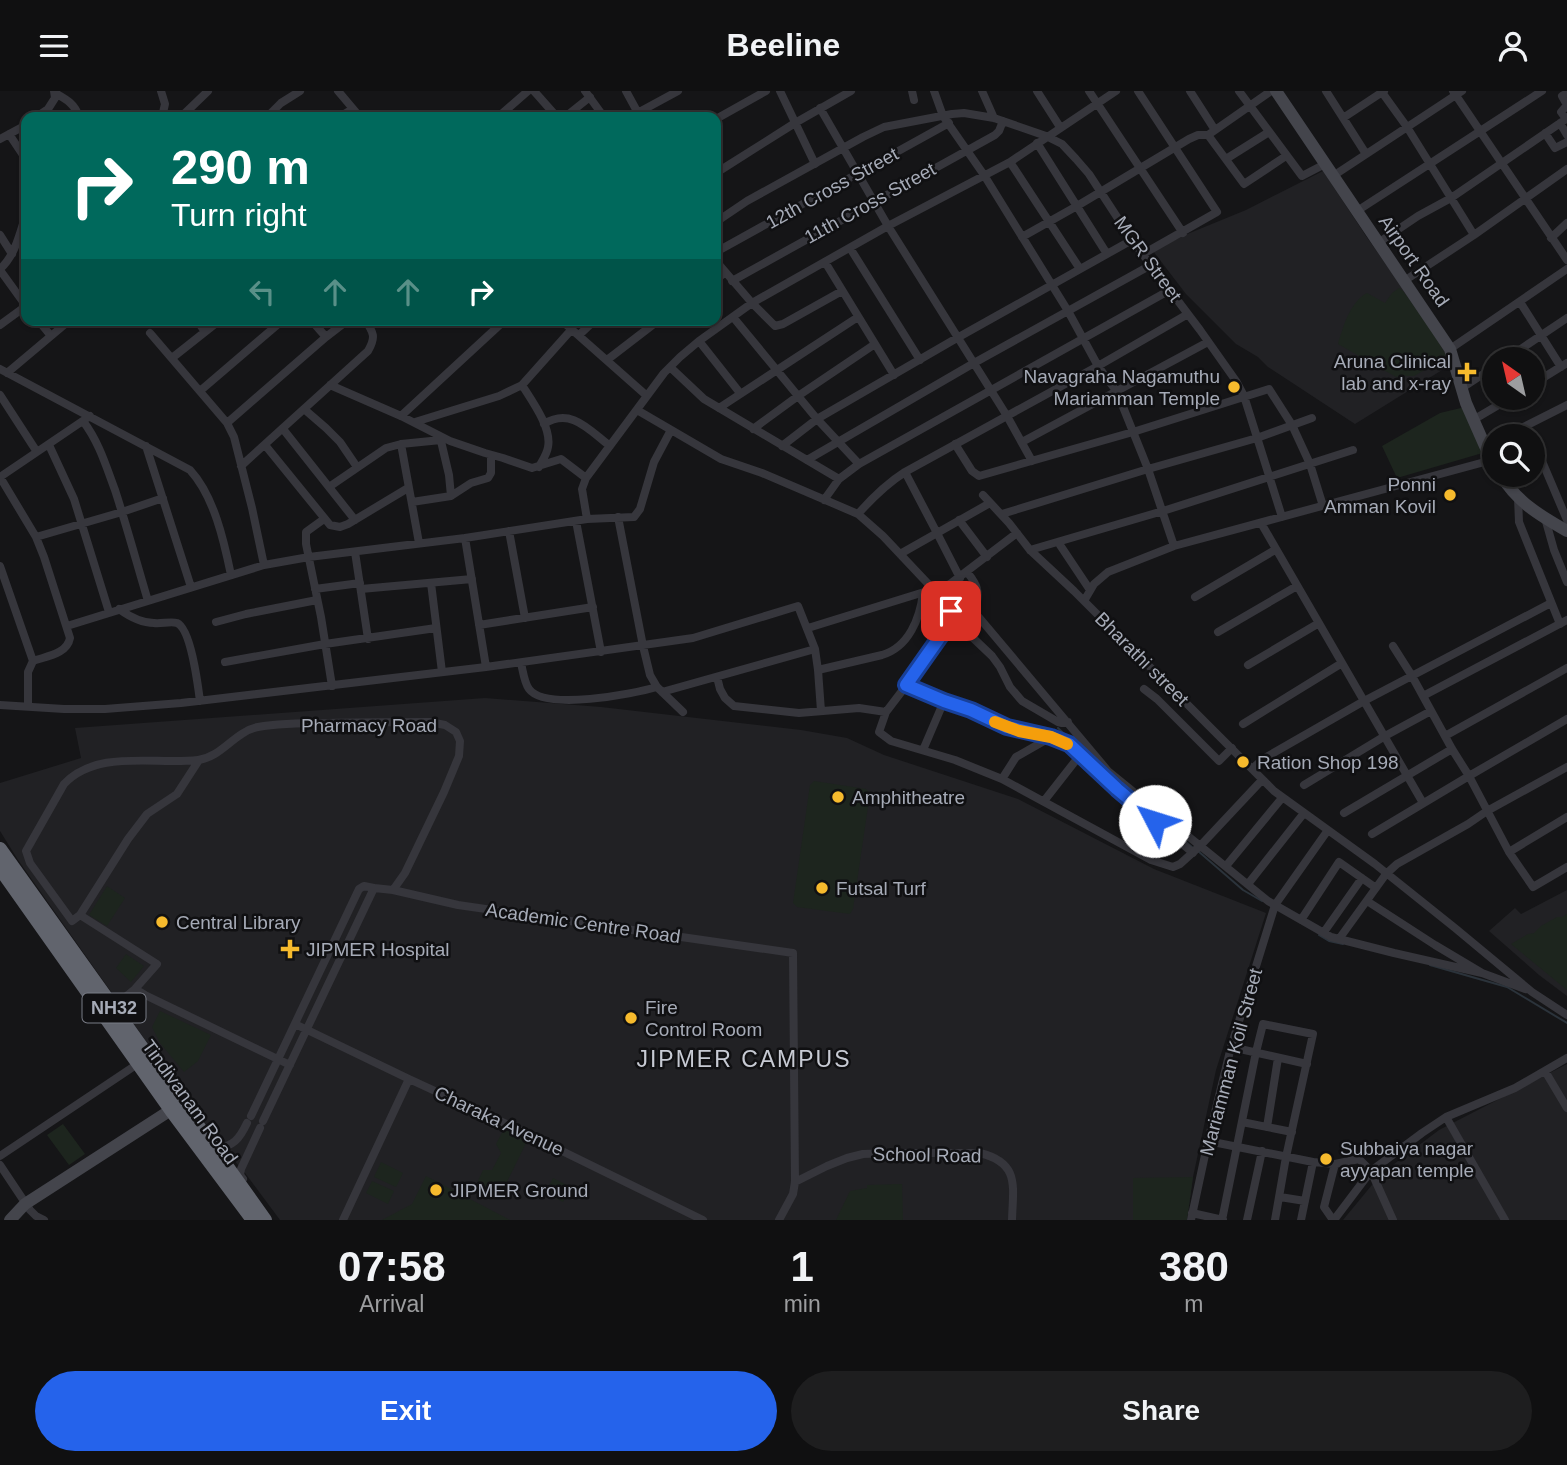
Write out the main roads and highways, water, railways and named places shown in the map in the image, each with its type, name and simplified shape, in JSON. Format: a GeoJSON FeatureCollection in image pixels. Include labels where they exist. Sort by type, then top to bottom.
{"type":"FeatureCollection","features":[{"type":"Feature","properties":{"kind":"highway","name":"Tindivanam Road"},"geometry":{"type":"LineString","coordinates":[[0,849],[58,929],[69,955],[139,1063],[215,1150],[265,1220]]}},
{"type":"Feature","properties":{"kind":"highway","name":"Tindivanam Road"},"geometry":{"type":"LineString","coordinates":[[0,868],[113,1007],[253,1220]]}},
{"type":"Feature","properties":{"kind":"waterway"},"geometry":{"type":"LineString","coordinates":[[1058,728],[1080,749]]}},
{"type":"Feature","properties":{"kind":"waterway"},"geometry":{"type":"LineString","coordinates":[[1123,788],[1193,848]]}},
{"type":"Feature","properties":{"kind":"waterway"},"geometry":{"type":"LineString","coordinates":[[1198,851],[1243,890],[1262,901]]}},
{"type":"Feature","properties":{"kind":"waterway"},"geometry":{"type":"LineString","coordinates":[[1319,935],[1329,941],[1343,944]]}},
{"type":"Feature","properties":{"kind":"waterway"},"geometry":{"type":"LineString","coordinates":[[1430,965],[1507,987],[1567,1023]]}},
{"type":"Feature","properties":{"kind":"place","name":"Aruna Clinical lab and x-ray"},"geometry":{"type":"Point","coordinates":[1467,372]}},
{"type":"Feature","properties":{"kind":"place","name":"Navagraha Nagamuthu Mariamman Temple"},"geometry":{"type":"Point","coordinates":[1234,387]}},
{"type":"Feature","properties":{"kind":"place","name":"Ponni Amman Kovil"},"geometry":{"type":"Point","coordinates":[1450,495]}},
{"type":"Feature","properties":{"kind":"place","name":"Ration Shop 198"},"geometry":{"type":"Point","coordinates":[1243,762]}},
{"type":"Feature","properties":{"kind":"place","name":"Amphitheatre"},"geometry":{"type":"Point","coordinates":[838,797]}},
{"type":"Feature","properties":{"kind":"place","name":"Futsal Turf"},"geometry":{"type":"Point","coordinates":[822,888]}},
{"type":"Feature","properties":{"kind":"place","name":"Central Library"},"geometry":{"type":"Point","coordinates":[162,922]}},
{"type":"Feature","properties":{"kind":"place","name":"JIPMER Hospital"},"geometry":{"type":"Point","coordinates":[290,949]}},
{"type":"Feature","properties":{"kind":"place","name":"Fire Control Room"},"geometry":{"type":"Point","coordinates":[631,1018]}},
{"type":"Feature","properties":{"kind":"place","name":"Subbaiya nagar ayyapan temple"},"geometry":{"type":"Point","coordinates":[1326,1159]}},
{"type":"Feature","properties":{"kind":"place","name":"JIPMER Ground"},"geometry":{"type":"Point","coordinates":[436,1190]}},
{"type":"Feature","properties":{"kind":"district","name":"JIPMER CAMPUS"},"geometry":{"type":"Point","coordinates":[744,1059]}}]}
